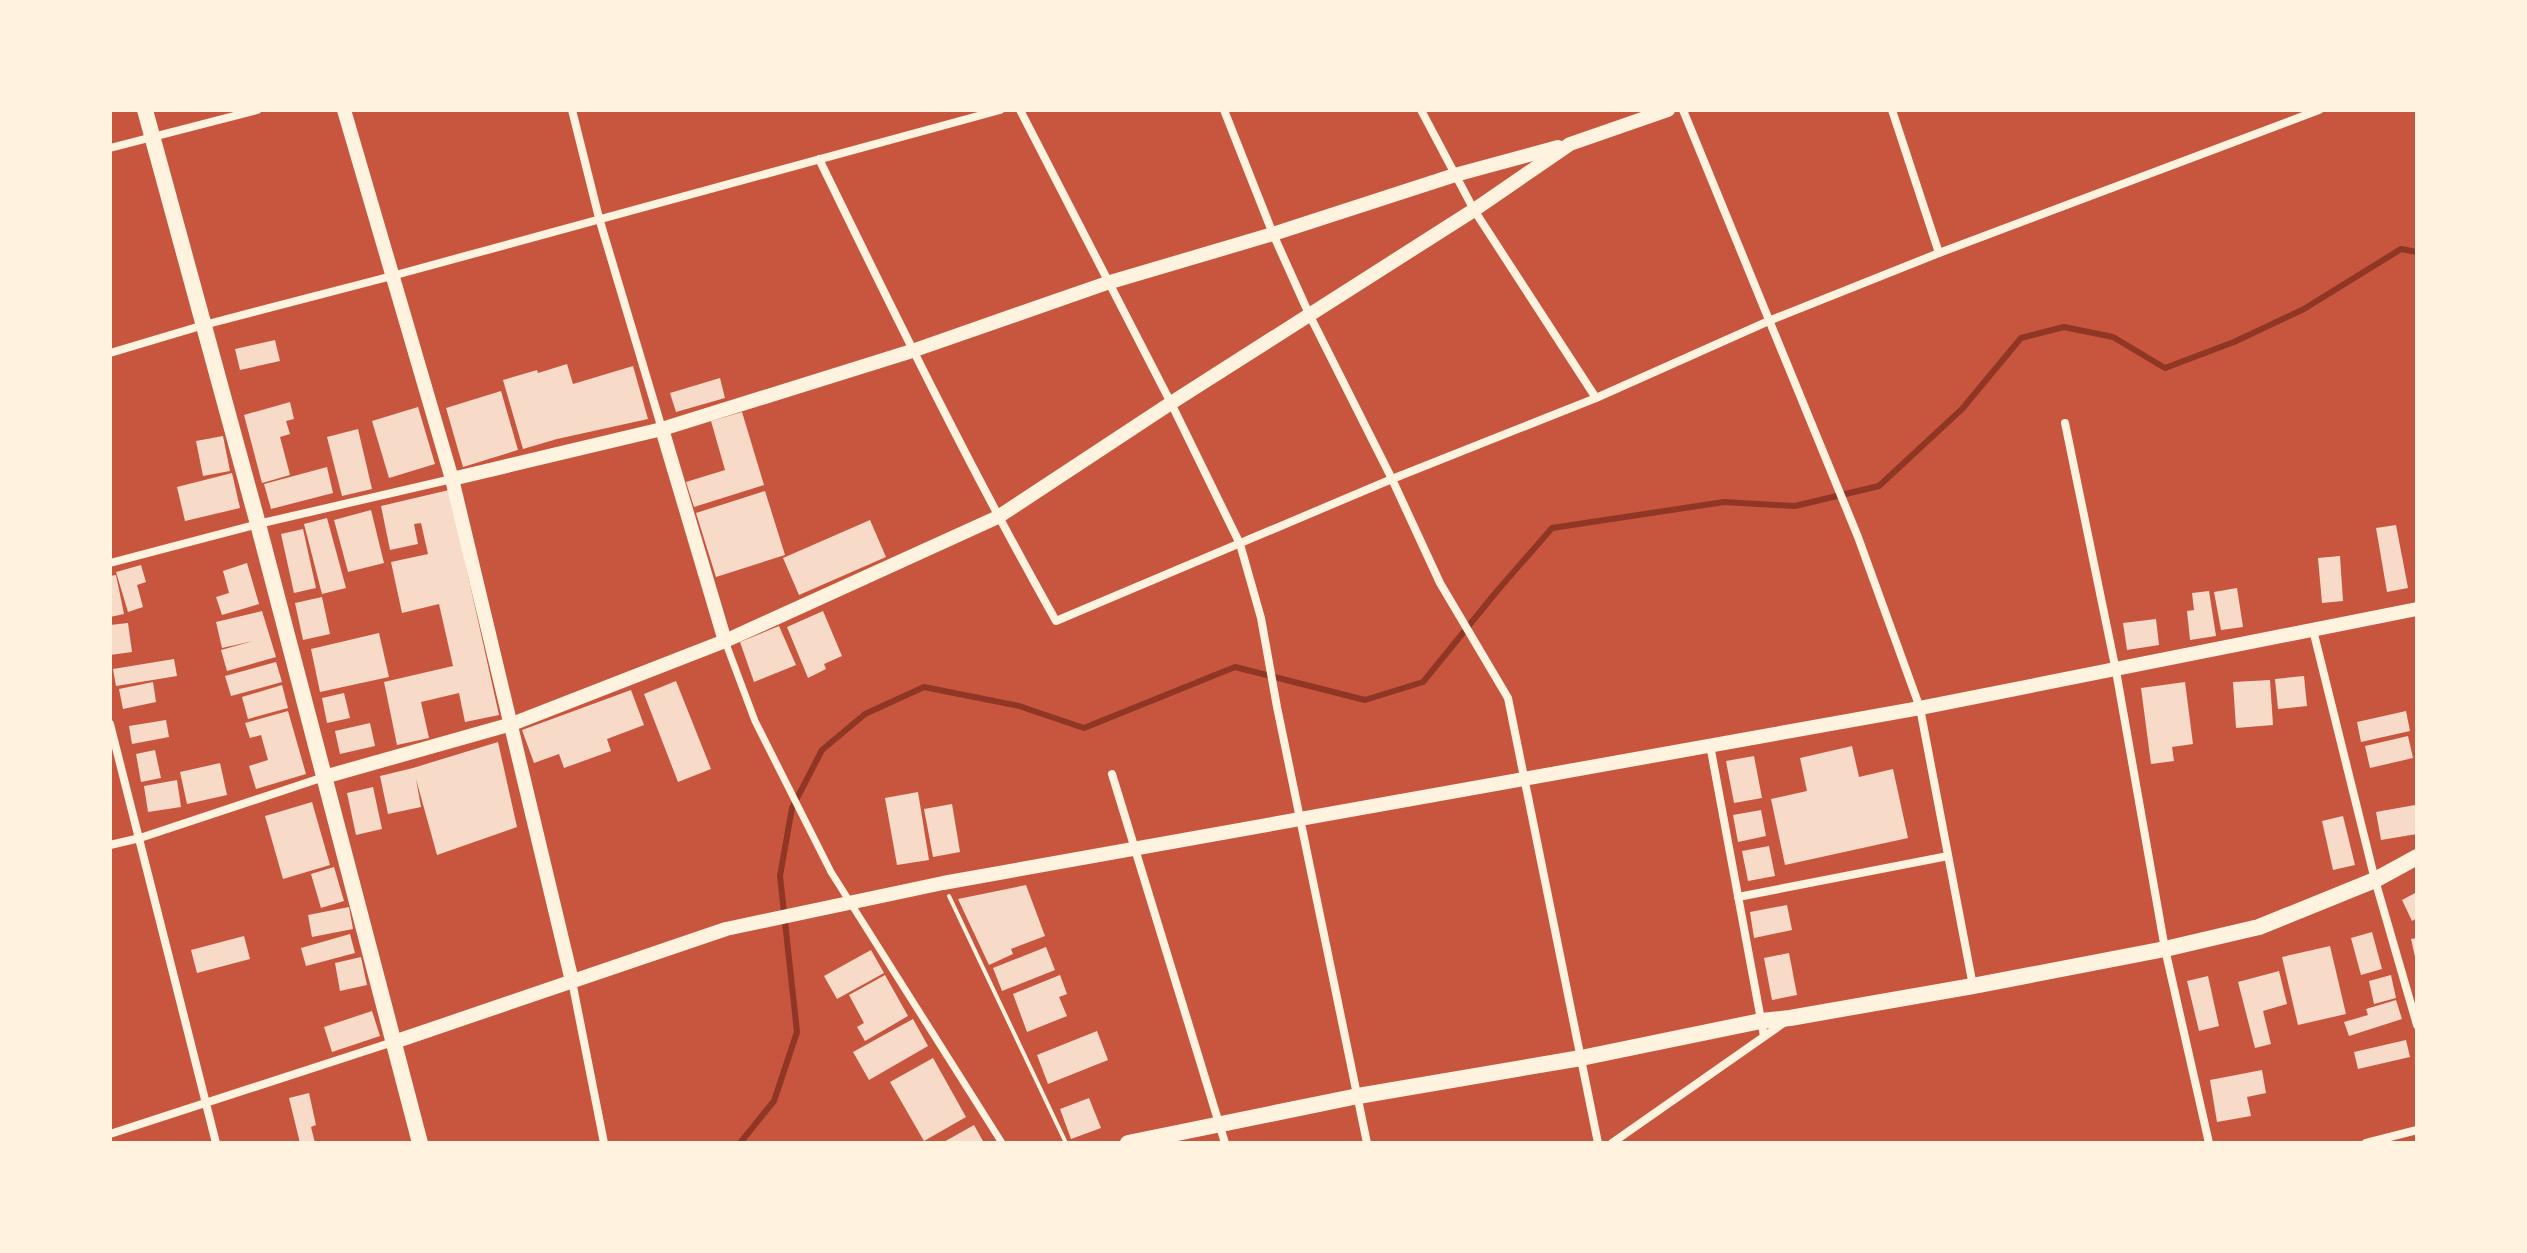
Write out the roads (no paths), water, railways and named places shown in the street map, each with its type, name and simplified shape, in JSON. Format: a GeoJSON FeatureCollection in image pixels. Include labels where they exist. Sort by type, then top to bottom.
{"type":"FeatureCollection","features":[{"type":"Feature","properties":{"kind":"main road"},"geometry":{"type":"LineString","coordinates":[[145,110],[258,524],[420,1143]]}},
{"type":"Feature","properties":{"kind":"main road"},"geometry":{"type":"LineString","coordinates":[[1128,1143],[1358,1096],[1762,1028],[1790,1018],[2165,949],[2259,927],[2375,880],[2417,857]]}},
{"type":"Feature","properties":{"kind":"street"},"geometry":{"type":"LineString","coordinates":[[110,148],[257,110]]}},
{"type":"Feature","properties":{"kind":"street"},"geometry":{"type":"LineString","coordinates":[[344,110],[452,479],[572,981],[604,1143]]}},
{"type":"Feature","properties":{"kind":"street"},"geometry":{"type":"LineString","coordinates":[[572,110],[599,218],[725,641],[755,721],[831,872],[1002,1143]]}},
{"type":"Feature","properties":{"kind":"street"},"geometry":{"type":"LineString","coordinates":[[110,353],[1000,110]]}},
{"type":"Feature","properties":{"kind":"street"},"geometry":{"type":"LineString","coordinates":[[1020,110],[1240,544],[1261,618],[1367,1143]]}},
{"type":"Feature","properties":{"kind":"street"},"geometry":{"type":"LineString","coordinates":[[1224,110],[1273,234],[1309,314],[1440,583],[1508,698],[1598,1143]]}},
{"type":"Feature","properties":{"kind":"street"},"geometry":{"type":"LineString","coordinates":[[1421,110],[1474,210],[1596,398]]}},
{"type":"Feature","properties":{"kind":"street"},"geometry":{"type":"LineString","coordinates":[[110,563],[258,524],[662,429],[912,351],[1107,283],[1273,234],[1455,175],[1570,144],[1668,110]]}},
{"type":"Feature","properties":{"kind":"street"},"geometry":{"type":"LineString","coordinates":[[1683,110],[1858,537],[1920,708],[1973,986]]}},
{"type":"Feature","properties":{"kind":"street"},"geometry":{"type":"LineString","coordinates":[[1892,110],[1939,253]]}},
{"type":"Feature","properties":{"kind":"street"},"geometry":{"type":"LineString","coordinates":[[819,159],[912,351],[1056,621],[1392,479],[1596,398],[1771,320],[1939,253],[2319,110]]}},
{"type":"Feature","properties":{"kind":"street"},"geometry":{"type":"LineString","coordinates":[[110,845],[140,838],[324,777],[512,724],[725,641],[998,517],[1474,210],[1570,144]]}},
{"type":"Feature","properties":{"kind":"street"},"geometry":{"type":"LineString","coordinates":[[2065,423],[2116,671],[2165,949],[2209,1143]]}},
{"type":"Feature","properties":{"kind":"street"},"geometry":{"type":"LineString","coordinates":[[110,1134],[726,929],[943,883],[1300,821],[2116,671],[2417,609]]}},
{"type":"Feature","properties":{"kind":"street"},"geometry":{"type":"LineString","coordinates":[[2313,630],[2375,880],[2417,1025]]}},
{"type":"Feature","properties":{"kind":"street"},"geometry":{"type":"LineString","coordinates":[[110,724],[216,1143]]}},
{"type":"Feature","properties":{"kind":"street"},"geometry":{"type":"LineString","coordinates":[[1612,1143],[1762,1028],[1710,744]]}},
{"type":"Feature","properties":{"kind":"street"},"geometry":{"type":"LineString","coordinates":[[1112,774],[1225,1143]]}},
{"type":"Feature","properties":{"kind":"street"},"geometry":{"type":"LineString","coordinates":[[1738,897],[1948,856]]}},
{"type":"Feature","properties":{"kind":"street"},"geometry":{"type":"LineString","coordinates":[[2366,1143],[2417,1130]]}},
{"type":"Feature","properties":{"kind":"waterway"},"geometry":{"type":"LineString","coordinates":[[740,1143],[774,1101],[797,1032],[780,876],[792,808],[822,750],[865,714],[924,687],[1019,706],[1084,728],[1235,667],[1365,700],[1423,682],[1552,528],[1724,502],[1795,506],[1879,486],[1962,409],[2021,338],[2064,327],[2113,337],[2165,368],[2234,342],[2304,309],[2401,249],[2417,252]]}}]}
